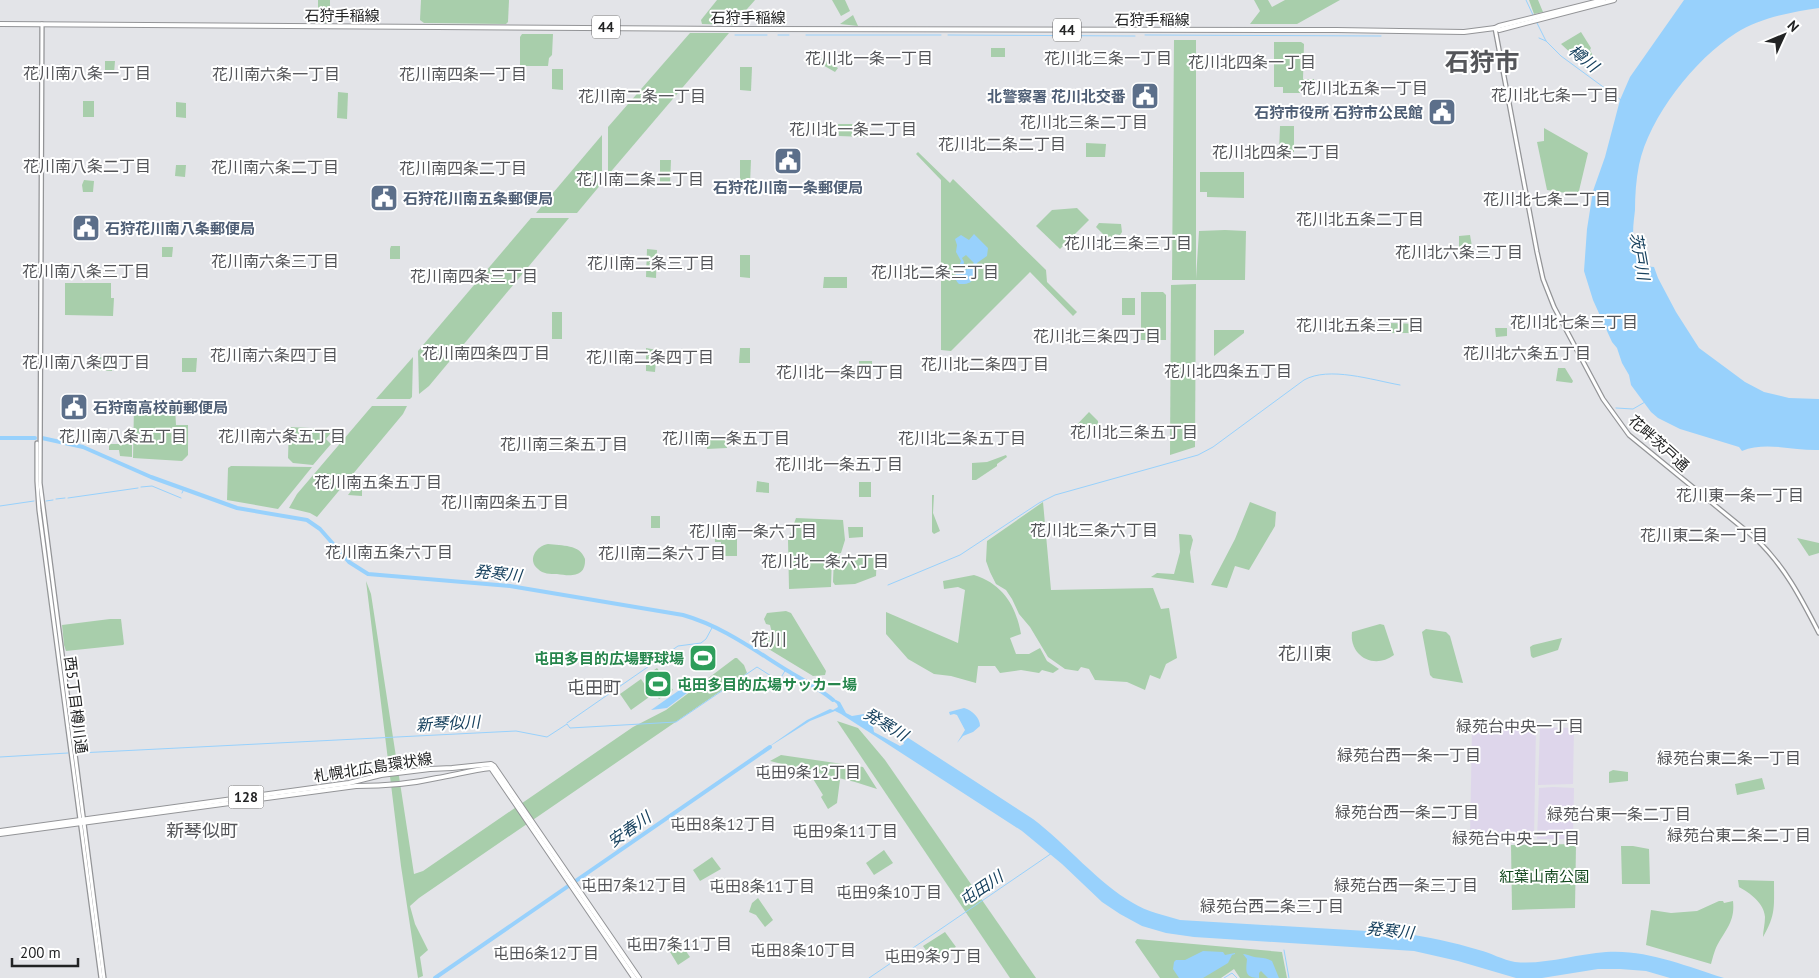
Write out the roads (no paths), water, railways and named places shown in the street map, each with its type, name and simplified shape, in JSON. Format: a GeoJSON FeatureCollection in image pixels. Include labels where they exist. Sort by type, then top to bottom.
{"type":"FeatureCollection","features":[{"type":"Feature","properties":{"kind":"main road","name":"石狩手稲線"},"geometry":{"type":"LineString","coordinates":[[1539,18],[1603,0]]}},
{"type":"Feature","properties":{"kind":"main road","name":"石狩手稲線"},"geometry":{"type":"LineString","coordinates":[[0,24],[1464,32],[1495,28],[1614,0]]}},
{"type":"Feature","properties":{"kind":"main road","name":"西5丁目樽川通"},"geometry":{"type":"LineString","coordinates":[[42,24],[37,481],[39,510],[102,978]]}},
{"type":"Feature","properties":{"kind":"main road","name":"花畔茨戸通"},"geometry":{"type":"LineString","coordinates":[[1495,28],[1543,279],[1560,319],[1603,399],[1629,435],[1755,538],[1768,551],[1794,586],[1819,633]]}},
{"type":"Feature","properties":{"kind":"main road","name":"札幌北広島環状線"},"geometry":{"type":"LineString","coordinates":[[81,822],[342,784],[381,775],[491,764],[569,879]]}},
{"type":"Feature","properties":{"kind":"main road","name":"札幌北広島環状線"},"geometry":{"type":"LineString","coordinates":[[0,832],[356,786],[382,786],[491,768],[639,978]]}},
{"type":"Feature","properties":{"kind":"main road","name":"札幌北広島環状線"},"geometry":{"type":"LineString","coordinates":[[574,886],[634,978]]}},
{"type":"Feature","properties":{"kind":"water"},"geometry":{"type":"Polygon","coordinates":[[[1684,0],[1819,0],[1819,8],[1755,23],[1736,33],[1705,58],[1676,91],[1663,109],[1644,147],[1637,176],[1633,233],[1643,266],[1654,267],[1676,312],[1699,348],[1745,382],[1764,392],[1789,398],[1819,399],[1819,450],[1760,447],[1742,451],[1739,447],[1680,429],[1658,418],[1651,412],[1631,385],[1629,375],[1622,363],[1617,348],[1612,342],[1593,300],[1584,271],[1587,229],[1593,191],[1605,157],[1620,100],[1630,77],[1684,0]]]}},
{"type":"Feature","properties":{"kind":"water"},"geometry":{"type":"Polygon","coordinates":[[[974,234],[988,248],[987,256],[977,263],[972,281],[959,284],[956,272],[961,261],[956,252],[957,245],[955,239],[961,235],[969,240],[974,234]],[[966,255],[962,258],[964,262],[963,267],[966,270],[974,263],[966,255]]]}},
{"type":"Feature","properties":{"kind":"water"},"geometry":{"type":"Polygon","coordinates":[[[681,689],[684,689],[687,693],[667,708],[651,710],[681,689]]]}},
{"type":"Feature","properties":{"kind":"water"},"geometry":{"type":"Polygon","coordinates":[[[828,696],[840,702],[846,713],[852,716],[870,713],[1033,819],[1120,895],[1144,909],[1156,913],[1180,920],[1401,933],[1431,938],[1484,951],[1506,960],[1526,963],[1606,952],[1636,953],[1666,959],[1724,978],[1670,978],[1646,971],[1598,969],[1542,978],[1516,978],[1458,961],[1414,951],[1194,937],[1166,933],[1142,926],[1102,902],[1062,864],[1022,831],[835,711],[810,721],[764,750],[807,720],[838,707],[828,696]],[[878,723],[873,726],[874,732],[900,746],[904,744],[902,739],[878,723]]]}},
{"type":"Feature","properties":{"kind":"water"},"geometry":{"type":"Polygon","coordinates":[[[964,708],[975,715],[979,720],[980,726],[973,732],[963,736],[957,743],[965,730],[957,715],[950,715],[949,712],[964,708]]]}},
{"type":"Feature","properties":{"kind":"water"},"geometry":{"type":"Polygon","coordinates":[[[1203,951],[1223,952],[1225,955],[1235,954],[1232,955],[1228,963],[1203,978],[1179,978],[1173,969],[1174,962],[1176,960],[1185,960],[1203,951]]]}},
{"type":"Feature","properties":{"kind":"water"},"geometry":{"type":"Polygon","coordinates":[[[1243,954],[1272,961],[1279,978],[1268,978],[1261,971],[1259,978],[1248,975],[1247,959],[1243,954]]]}},
{"type":"Feature","properties":{"kind":"waterway","name":"樽川"},"geometry":{"type":"LineString","coordinates":[[1526,0],[1533,15]]}},
{"type":"Feature","properties":{"kind":"waterway","name":"樽川"},"geometry":{"type":"LineString","coordinates":[[1536,21],[1546,41],[1561,56],[1621,100]]}},
{"type":"Feature","properties":{"kind":"waterway"},"geometry":{"type":"LineString","coordinates":[[735,35],[767,35]]}},
{"type":"Feature","properties":{"kind":"waterway"},"geometry":{"type":"LineString","coordinates":[[778,35],[789,35]]}},
{"type":"Feature","properties":{"kind":"waterway"},"geometry":{"type":"LineString","coordinates":[[806,35],[941,35]]}},
{"type":"Feature","properties":{"kind":"waterway"},"geometry":{"type":"LineString","coordinates":[[948,35],[1135,36]]}},
{"type":"Feature","properties":{"kind":"waterway"},"geometry":{"type":"LineString","coordinates":[[1145,35],[1381,36]]}},
{"type":"Feature","properties":{"kind":"waterway","name":"樽川"},"geometry":{"type":"LineString","coordinates":[[1539,38],[1546,41]]}},
{"type":"Feature","properties":{"kind":"waterway"},"geometry":{"type":"LineString","coordinates":[[888,585],[960,555],[1039,503],[1055,495],[1198,455],[1213,447],[1304,380],[1314,376],[1326,374],[1351,375],[1400,385]]}},
{"type":"Feature","properties":{"kind":"waterway"},"geometry":{"type":"LineString","coordinates":[[1616,408],[1633,409],[1645,402]]}},
{"type":"Feature","properties":{"kind":"waterway","name":"発寒川"},"geometry":{"type":"LineString","coordinates":[[0,438],[35,438]]}},
{"type":"Feature","properties":{"kind":"waterway","name":"発寒川"},"geometry":{"type":"LineString","coordinates":[[42,438],[83,447],[151,477],[237,508],[307,520],[320,529],[349,562],[368,574],[510,586],[683,615],[711,625],[737,639],[817,688],[833,700]]}},
{"type":"Feature","properties":{"kind":"waterway"},"geometry":{"type":"LineString","coordinates":[[141,487],[152,486],[181,498]]}},
{"type":"Feature","properties":{"kind":"waterway"},"geometry":{"type":"LineString","coordinates":[[68,498],[138,488]]}},
{"type":"Feature","properties":{"kind":"waterway","name":"発寒川"},"geometry":{"type":"LineString","coordinates":[[182,493],[184,489]]}},
{"type":"Feature","properties":{"kind":"waterway"},"geometry":{"type":"LineString","coordinates":[[56,499],[65,498]]}},
{"type":"Feature","properties":{"kind":"waterway"},"geometry":{"type":"LineString","coordinates":[[46,501],[53,500]]}},
{"type":"Feature","properties":{"kind":"waterway"},"geometry":{"type":"LineString","coordinates":[[0,506],[34,501]]}},
{"type":"Feature","properties":{"kind":"waterway"},"geometry":{"type":"LineString","coordinates":[[567,723],[678,646],[701,643],[706,639],[713,626]]}},
{"type":"Feature","properties":{"kind":"waterway","name":"新琴似川"},"geometry":{"type":"LineString","coordinates":[[79,753],[516,731],[547,737],[567,724],[570,728],[676,722],[757,667],[779,681],[786,669]]}},
{"type":"Feature","properties":{"kind":"waterway","name":"安春川"},"geometry":{"type":"LineString","coordinates":[[435,978],[770,747]]}},
{"type":"Feature","properties":{"kind":"waterway","name":"新琴似川"},"geometry":{"type":"LineString","coordinates":[[0,757],[68,753]]}},
{"type":"Feature","properties":{"kind":"waterway","name":"屯田川"},"geometry":{"type":"LineString","coordinates":[[869,978],[1052,853]]}},
{"type":"Feature","properties":{"kind":"waterway"},"geometry":{"type":"LineString","coordinates":[[1284,950],[1289,978]]}},
{"type":"Feature","properties":{"kind":"waterway"},"geometry":{"type":"LineString","coordinates":[[1224,978],[1232,973],[1237,978]]}},
{"type":"Feature","properties":{"kind":"place","name":"北警察署 花川北交番"},"geometry":{"type":"Point","coordinates":[1145,96]}},
{"type":"Feature","properties":{"kind":"place","name":"石狩市役所 石狩市公民館"},"geometry":{"type":"Point","coordinates":[1442,112]}},
{"type":"Feature","properties":{"kind":"place","name":"石狩花川南一条郵便局"},"geometry":{"type":"Point","coordinates":[788,161]}},
{"type":"Feature","properties":{"kind":"place","name":"石狩花川南五条郵便局"},"geometry":{"type":"Point","coordinates":[384,198]}},
{"type":"Feature","properties":{"kind":"place","name":"石狩花川南八条郵便局"},"geometry":{"type":"Point","coordinates":[86,228]}},
{"type":"Feature","properties":{"kind":"place","name":"石狩南高校前郵便局"},"geometry":{"type":"Point","coordinates":[74,407]}},
{"type":"Feature","properties":{"kind":"place","name":"屯田多目的広場野球場"},"geometry":{"type":"Point","coordinates":[703,658]}},
{"type":"Feature","properties":{"kind":"place","name":"屯田多目的広場サッカー場"},"geometry":{"type":"Point","coordinates":[658,684]}},
{"type":"Feature","properties":{"kind":"district","name":"花川北一条一丁目"},"geometry":{"type":"Point","coordinates":[869,58]}},
{"type":"Feature","properties":{"kind":"district","name":"花川北三条一丁目"},"geometry":{"type":"Point","coordinates":[1108,58]}},
{"type":"Feature","properties":{"kind":"district","name":"花川北四条一丁目"},"geometry":{"type":"Point","coordinates":[1252,62]}},
{"type":"Feature","properties":{"kind":"district","name":"石狩市"},"geometry":{"type":"Point","coordinates":[1482,62]}},
{"type":"Feature","properties":{"kind":"district","name":"花川南八条一丁目"},"geometry":{"type":"Point","coordinates":[87,73]}},
{"type":"Feature","properties":{"kind":"district","name":"花川南六条一丁目"},"geometry":{"type":"Point","coordinates":[276,74]}},
{"type":"Feature","properties":{"kind":"district","name":"花川南四条一丁目"},"geometry":{"type":"Point","coordinates":[463,74]}},
{"type":"Feature","properties":{"kind":"district","name":"花川北五条一丁目"},"geometry":{"type":"Point","coordinates":[1364,88]}},
{"type":"Feature","properties":{"kind":"district","name":"花川北七条一丁目"},"geometry":{"type":"Point","coordinates":[1555,95]}},
{"type":"Feature","properties":{"kind":"district","name":"花川南二条一丁目"},"geometry":{"type":"Point","coordinates":[642,96]}},
{"type":"Feature","properties":{"kind":"district","name":"花川北三条二丁目"},"geometry":{"type":"Point","coordinates":[1084,122]}},
{"type":"Feature","properties":{"kind":"district","name":"花川北一条二丁目"},"geometry":{"type":"Point","coordinates":[853,129]}},
{"type":"Feature","properties":{"kind":"district","name":"花川北二条二丁目"},"geometry":{"type":"Point","coordinates":[1002,144]}},
{"type":"Feature","properties":{"kind":"district","name":"花川北四条二丁目"},"geometry":{"type":"Point","coordinates":[1276,152]}},
{"type":"Feature","properties":{"kind":"district","name":"花川南八条二丁目"},"geometry":{"type":"Point","coordinates":[87,166]}},
{"type":"Feature","properties":{"kind":"district","name":"花川南六条二丁目"},"geometry":{"type":"Point","coordinates":[275,167]}},
{"type":"Feature","properties":{"kind":"district","name":"花川南四条二丁目"},"geometry":{"type":"Point","coordinates":[463,168]}},
{"type":"Feature","properties":{"kind":"district","name":"花川南二条二丁目"},"geometry":{"type":"Point","coordinates":[640,179]}},
{"type":"Feature","properties":{"kind":"district","name":"花川北七条二丁目"},"geometry":{"type":"Point","coordinates":[1547,199]}},
{"type":"Feature","properties":{"kind":"district","name":"花川北五条二丁目"},"geometry":{"type":"Point","coordinates":[1360,219]}},
{"type":"Feature","properties":{"kind":"district","name":"花川北三条三丁目"},"geometry":{"type":"Point","coordinates":[1128,243]}},
{"type":"Feature","properties":{"kind":"district","name":"花川北六条三丁目"},"geometry":{"type":"Point","coordinates":[1459,252]}},
{"type":"Feature","properties":{"kind":"district","name":"花川南六条三丁目"},"geometry":{"type":"Point","coordinates":[275,261]}},
{"type":"Feature","properties":{"kind":"district","name":"花川南二条三丁目"},"geometry":{"type":"Point","coordinates":[651,263]}},
{"type":"Feature","properties":{"kind":"district","name":"花川南八条三丁目"},"geometry":{"type":"Point","coordinates":[86,271]}},
{"type":"Feature","properties":{"kind":"district","name":"花川北二条三丁目"},"geometry":{"type":"Point","coordinates":[935,272]}},
{"type":"Feature","properties":{"kind":"district","name":"花川南四条三丁目"},"geometry":{"type":"Point","coordinates":[474,276]}},
{"type":"Feature","properties":{"kind":"district","name":"花川北七条三丁目"},"geometry":{"type":"Point","coordinates":[1574,322]}},
{"type":"Feature","properties":{"kind":"district","name":"花川北五条三丁目"},"geometry":{"type":"Point","coordinates":[1360,325]}},
{"type":"Feature","properties":{"kind":"district","name":"花川北三条四丁目"},"geometry":{"type":"Point","coordinates":[1097,336]}},
{"type":"Feature","properties":{"kind":"district","name":"花川南四条四丁目"},"geometry":{"type":"Point","coordinates":[486,353]}},
{"type":"Feature","properties":{"kind":"district","name":"花川北六条五丁目"},"geometry":{"type":"Point","coordinates":[1527,353]}},
{"type":"Feature","properties":{"kind":"district","name":"花川南六条四丁目"},"geometry":{"type":"Point","coordinates":[274,355]}},
{"type":"Feature","properties":{"kind":"district","name":"花川南二条四丁目"},"geometry":{"type":"Point","coordinates":[650,357]}},
{"type":"Feature","properties":{"kind":"district","name":"花川南八条四丁目"},"geometry":{"type":"Point","coordinates":[86,362]}},
{"type":"Feature","properties":{"kind":"district","name":"花川北二条四丁目"},"geometry":{"type":"Point","coordinates":[985,364]}},
{"type":"Feature","properties":{"kind":"district","name":"花川北四条五丁目"},"geometry":{"type":"Point","coordinates":[1228,371]}},
{"type":"Feature","properties":{"kind":"district","name":"花川北一条四丁目"},"geometry":{"type":"Point","coordinates":[840,372]}},
{"type":"Feature","properties":{"kind":"district","name":"花川北三条五丁目"},"geometry":{"type":"Point","coordinates":[1134,432]}},
{"type":"Feature","properties":{"kind":"district","name":"花川南八条五丁目"},"geometry":{"type":"Point","coordinates":[123,436]}},
{"type":"Feature","properties":{"kind":"district","name":"花川南六条五丁目"},"geometry":{"type":"Point","coordinates":[282,436]}},
{"type":"Feature","properties":{"kind":"district","name":"花川南一条五丁目"},"geometry":{"type":"Point","coordinates":[726,438]}},
{"type":"Feature","properties":{"kind":"district","name":"花川北二条五丁目"},"geometry":{"type":"Point","coordinates":[962,438]}},
{"type":"Feature","properties":{"kind":"district","name":"花川南三条五丁目"},"geometry":{"type":"Point","coordinates":[564,444]}},
{"type":"Feature","properties":{"kind":"district","name":"花川北一条五丁目"},"geometry":{"type":"Point","coordinates":[839,464]}},
{"type":"Feature","properties":{"kind":"district","name":"花川南五条五丁目"},"geometry":{"type":"Point","coordinates":[378,482]}},
{"type":"Feature","properties":{"kind":"district","name":"花川東一条一丁目"},"geometry":{"type":"Point","coordinates":[1740,495]}},
{"type":"Feature","properties":{"kind":"district","name":"花川南四条五丁目"},"geometry":{"type":"Point","coordinates":[505,502]}},
{"type":"Feature","properties":{"kind":"district","name":"花川北三条六丁目"},"geometry":{"type":"Point","coordinates":[1094,530]}},
{"type":"Feature","properties":{"kind":"district","name":"花川南一条六丁目"},"geometry":{"type":"Point","coordinates":[753,531]}},
{"type":"Feature","properties":{"kind":"district","name":"花川東二条一丁目"},"geometry":{"type":"Point","coordinates":[1704,535]}},
{"type":"Feature","properties":{"kind":"district","name":"花川南五条六丁目"},"geometry":{"type":"Point","coordinates":[389,552]}},
{"type":"Feature","properties":{"kind":"district","name":"花川南二条六丁目"},"geometry":{"type":"Point","coordinates":[662,553]}},
{"type":"Feature","properties":{"kind":"district","name":"花川北一条六丁目"},"geometry":{"type":"Point","coordinates":[825,561]}},
{"type":"Feature","properties":{"kind":"district","name":"花川"},"geometry":{"type":"Point","coordinates":[769,639]}},
{"type":"Feature","properties":{"kind":"district","name":"花川東"},"geometry":{"type":"Point","coordinates":[1305,653]}},
{"type":"Feature","properties":{"kind":"district","name":"屯田町"},"geometry":{"type":"Point","coordinates":[594,687]}},
{"type":"Feature","properties":{"kind":"district","name":"緑苑台中央一丁目"},"geometry":{"type":"Point","coordinates":[1520,726]}},
{"type":"Feature","properties":{"kind":"district","name":"緑苑台西一条一丁目"},"geometry":{"type":"Point","coordinates":[1409,755]}},
{"type":"Feature","properties":{"kind":"district","name":"緑苑台東二条一丁目"},"geometry":{"type":"Point","coordinates":[1729,758]}},
{"type":"Feature","properties":{"kind":"district","name":"屯田9条12丁目"},"geometry":{"type":"Point","coordinates":[808,772]}},
{"type":"Feature","properties":{"kind":"district","name":"緑苑台西一条二丁目"},"geometry":{"type":"Point","coordinates":[1407,812]}},
{"type":"Feature","properties":{"kind":"district","name":"緑苑台東一条二丁目"},"geometry":{"type":"Point","coordinates":[1619,814]}},
{"type":"Feature","properties":{"kind":"district","name":"屯田8条12丁目"},"geometry":{"type":"Point","coordinates":[723,824]}},
{"type":"Feature","properties":{"kind":"district","name":"新琴似町"},"geometry":{"type":"Point","coordinates":[202,830]}},
{"type":"Feature","properties":{"kind":"district","name":"屯田9条11丁目"},"geometry":{"type":"Point","coordinates":[845,831]}},
{"type":"Feature","properties":{"kind":"district","name":"緑苑台東二条二丁目"},"geometry":{"type":"Point","coordinates":[1739,835]}},
{"type":"Feature","properties":{"kind":"district","name":"緑苑台中央二丁目"},"geometry":{"type":"Point","coordinates":[1516,838]}},
{"type":"Feature","properties":{"kind":"district","name":"屯田7条12丁目"},"geometry":{"type":"Point","coordinates":[634,885]}},
{"type":"Feature","properties":{"kind":"district","name":"緑苑台西一条三丁目"},"geometry":{"type":"Point","coordinates":[1406,885]}},
{"type":"Feature","properties":{"kind":"district","name":"屯田8条11丁目"},"geometry":{"type":"Point","coordinates":[762,886]}},
{"type":"Feature","properties":{"kind":"district","name":"屯田9条10丁目"},"geometry":{"type":"Point","coordinates":[889,892]}},
{"type":"Feature","properties":{"kind":"district","name":"緑苑台西二条三丁目"},"geometry":{"type":"Point","coordinates":[1272,906]}},
{"type":"Feature","properties":{"kind":"district","name":"屯田7条11丁目"},"geometry":{"type":"Point","coordinates":[679,944]}},
{"type":"Feature","properties":{"kind":"district","name":"屯田8条10丁目"},"geometry":{"type":"Point","coordinates":[803,950]}},
{"type":"Feature","properties":{"kind":"district","name":"屯田6条12丁目"},"geometry":{"type":"Point","coordinates":[546,953]}},
{"type":"Feature","properties":{"kind":"district","name":"屯田9条9丁目"},"geometry":{"type":"Point","coordinates":[933,956]}},
{"type":"Feature","properties":{"kind":"water label","name":"茨戸川"},"geometry":{"type":"Point","coordinates":[1640,256]}},
{"type":"Feature","properties":{"kind":"park label","name":"紅葉山南公園"},"geometry":{"type":"Point","coordinates":[1544,876]}}]}
